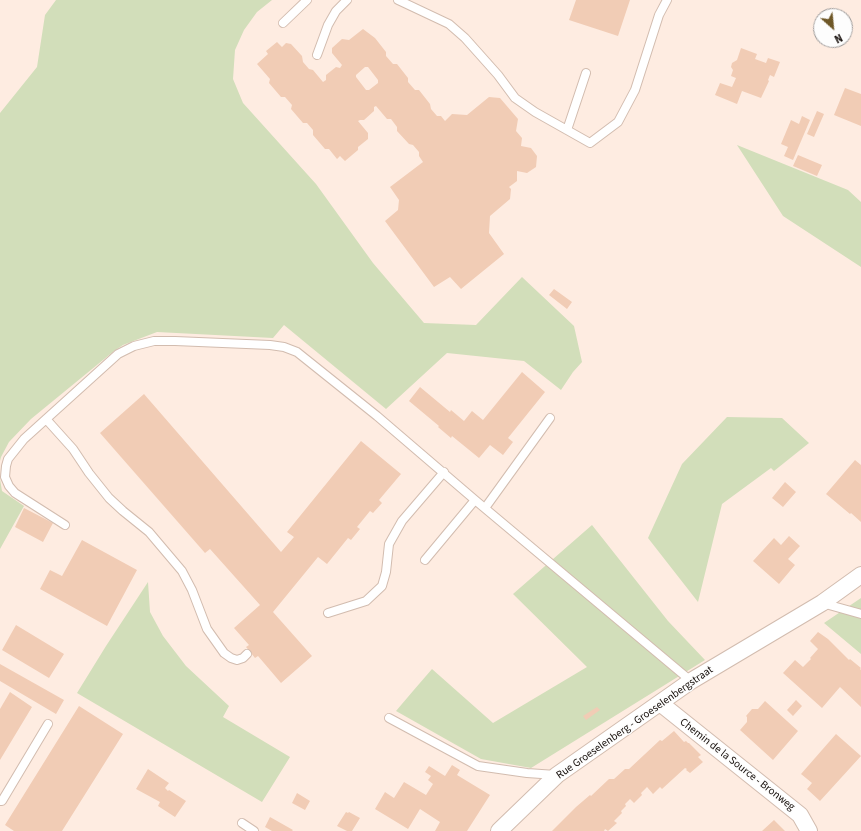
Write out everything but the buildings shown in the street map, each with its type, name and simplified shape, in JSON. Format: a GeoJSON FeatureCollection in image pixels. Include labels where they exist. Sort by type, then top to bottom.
{"type":"FeatureCollection","features":[{"type":"Feature","properties":{"kind":"street","name":"Rue Groeselenberg - Groeselenbergstraat"},"geometry":{"type":"LineString","coordinates":[[499,831],[557,775],[691,681],[822,603],[861,575]]}},
{"type":"Feature","properties":{"kind":"street","name":"Chemin de la Source - Bronweg"},"geometry":{"type":"LineString","coordinates":[[660,703],[800,815],[809,831]]}},
{"type":"Feature","properties":{"kind":"lane"},"geometry":{"type":"LineString","coordinates":[[283,23],[307,0]]}},
{"type":"Feature","properties":{"kind":"lane"},"geometry":{"type":"LineString","coordinates":[[317,55],[328,25],[336,11],[347,0]]}},
{"type":"Feature","properties":{"kind":"lane"},"geometry":{"type":"LineString","coordinates":[[398,0],[450,24],[498,74],[515,98],[535,112],[590,143],[618,122],[635,90],[659,15],[667,0]]}},
{"type":"Feature","properties":{"kind":"lane"},"geometry":{"type":"LineString","coordinates":[[567,130],[586,73]]}},
{"type":"Feature","properties":{"kind":"lane"},"geometry":{"type":"LineString","coordinates":[[65,525],[15,493],[9,486],[6,477],[6,466],[8,459],[24,439],[118,354],[134,346],[154,341],[284,347],[297,352],[377,416],[691,681]]}},
{"type":"Feature","properties":{"kind":"lane"},"geometry":{"type":"LineString","coordinates":[[485,508],[550,418]]}},
{"type":"Feature","properties":{"kind":"lane"},"geometry":{"type":"LineString","coordinates":[[46,419],[73,449],[89,473],[109,498],[149,532],[182,571],[192,590],[206,629],[224,653],[230,658],[236,660],[243,658],[247,654]]}},
{"type":"Feature","properties":{"kind":"lane"},"geometry":{"type":"LineString","coordinates":[[328,613],[366,601],[382,586],[386,572],[389,544],[402,522],[444,472]]}},
{"type":"Feature","properties":{"kind":"lane"},"geometry":{"type":"LineString","coordinates":[[425,560],[476,500]]}},
{"type":"Feature","properties":{"kind":"lane"},"geometry":{"type":"LineString","coordinates":[[822,603],[861,614]]}},
{"type":"Feature","properties":{"kind":"lane"},"geometry":{"type":"LineString","coordinates":[[389,718],[478,766],[527,773],[557,775]]}},
{"type":"Feature","properties":{"kind":"lane"},"geometry":{"type":"LineString","coordinates":[[0,801],[2,801],[48,724]]}},
{"type":"Feature","properties":{"kind":"lane"},"geometry":{"type":"LineString","coordinates":[[242,823],[254,831]]}},
{"type":"Feature","properties":{"kind":"green space"},"geometry":{"type":"Polygon","coordinates":[[[56,0],[272,0],[257,12],[244,30],[235,50],[233,79],[243,103],[316,184],[373,263],[424,323],[476,325],[522,277],[574,326],[582,362],[561,390],[524,361],[447,353],[386,409],[284,325],[273,338],[157,332],[123,345],[114,351],[31,419],[9,442],[0,461],[0,113],[37,67],[45,15],[56,0]]]}},
{"type":"Feature","properties":{"kind":"green space"},"geometry":{"type":"Polygon","coordinates":[[[737,145],[848,190],[861,202],[861,267],[783,216],[737,145]]]}},
{"type":"Feature","properties":{"kind":"green space"},"geometry":{"type":"Polygon","coordinates":[[[727,417],[782,418],[809,443],[774,471],[771,468],[722,504],[698,602],[648,538],[682,464],[727,417]]]}},
{"type":"Feature","properties":{"kind":"green space"},"geometry":{"type":"Polygon","coordinates":[[[0,479],[2,491],[24,506],[0,549],[0,479]]]}},
{"type":"Feature","properties":{"kind":"green space"},"geometry":{"type":"Polygon","coordinates":[[[592,525],[668,621],[705,660],[531,768],[481,759],[396,711],[432,669],[493,723],[587,667],[513,594],[592,525]]]}},
{"type":"Feature","properties":{"kind":"green space"},"geometry":{"type":"Polygon","coordinates":[[[148,582],[150,612],[163,636],[186,666],[229,706],[223,717],[290,757],[262,802],[77,693],[148,582]]]}},
{"type":"Feature","properties":{"kind":"green space"},"geometry":{"type":"Polygon","coordinates":[[[861,598],[861,654],[824,623],[861,598]]]}}]}
